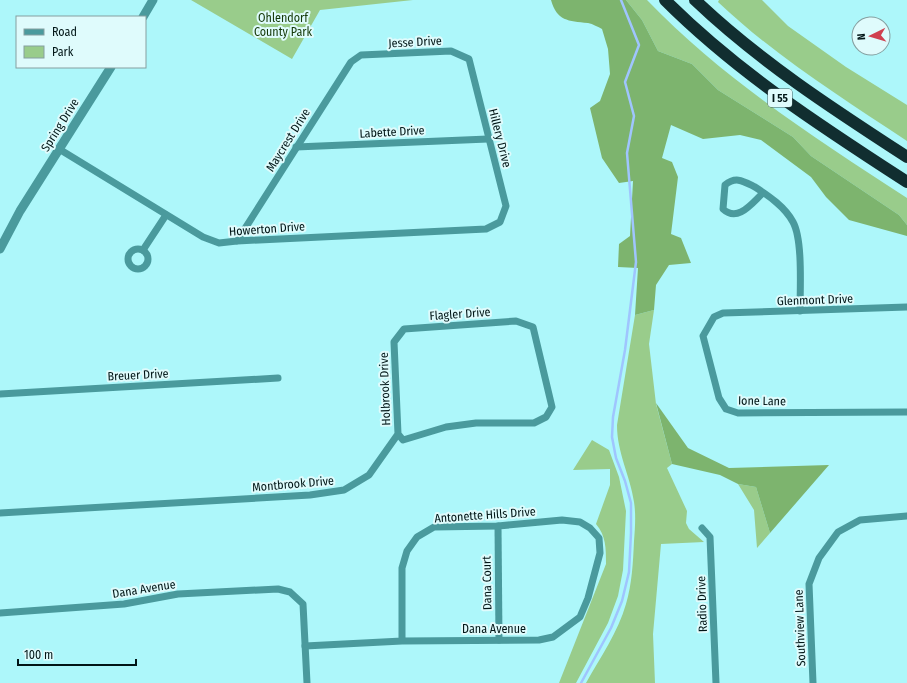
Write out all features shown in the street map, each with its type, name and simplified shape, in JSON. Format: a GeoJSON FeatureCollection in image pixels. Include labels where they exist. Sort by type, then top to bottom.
{"type":"FeatureCollection","features":[{"type":"Feature","properties":{"kind":"highway","name":"I 55"},"geometry":{"type":"LineString","coordinates":[[665,0],[707,40],[776,95],[907,182]]}},
{"type":"Feature","properties":{"kind":"highway","name":"I 55"},"geometry":{"type":"LineString","coordinates":[[695,0],[729,31],[774,67],[834,110],[907,157]]}},
{"type":"Feature","properties":{"kind":"street"},"geometry":{"type":"LineString","coordinates":[[143,16],[153,0]]}},
{"type":"Feature","properties":{"kind":"street","name":"Jesse Drive"},"geometry":{"type":"LineString","coordinates":[[361,55],[451,51],[469,59]]}},
{"type":"Feature","properties":{"kind":"street","name":"Maycrest Drive"},"geometry":{"type":"LineString","coordinates":[[237,241],[350,62],[361,55]]}},
{"type":"Feature","properties":{"kind":"street","name":"Hillery Drive"},"geometry":{"type":"LineString","coordinates":[[469,59],[506,206],[500,222]]}},
{"type":"Feature","properties":{"kind":"street","name":"Spring Drive"},"geometry":{"type":"LineString","coordinates":[[0,250],[10,227],[110,68]]}},
{"type":"Feature","properties":{"kind":"street","name":"Labette Drive"},"geometry":{"type":"LineString","coordinates":[[296,148],[488,139]]}},
{"type":"Feature","properties":{"kind":"street","name":"Howerton Drive"},"geometry":{"type":"LineString","coordinates":[[59,149],[166,216],[203,237],[219,243],[486,229],[500,222]]}},
{"type":"Feature","properties":{"kind":"street"},"geometry":{"type":"LineString","coordinates":[[763,193],[740,214],[735,215],[727,213],[723,209],[725,185],[731,180],[741,179],[763,193],[785,210],[794,224],[798,238],[800,311]]}},
{"type":"Feature","properties":{"kind":"street"},"geometry":{"type":"LineString","coordinates":[[143,250],[166,216]]}},
{"type":"Feature","properties":{"kind":"street","name":"Glenmont Drive"},"geometry":{"type":"LineString","coordinates":[[723,313],[907,307]]}},
{"type":"Feature","properties":{"kind":"street","name":"Ione Lane"},"geometry":{"type":"LineString","coordinates":[[723,313],[714,317],[703,336],[719,398],[726,410],[738,413],[907,412]]}},
{"type":"Feature","properties":{"kind":"street","name":"Flagler Drive"},"geometry":{"type":"LineString","coordinates":[[394,342],[404,329],[516,321],[533,326],[552,408],[546,416],[534,423],[476,424],[446,427],[403,440],[398,434]]}},
{"type":"Feature","properties":{"kind":"street","name":"Holbrook Drive"},"geometry":{"type":"LineString","coordinates":[[394,342],[398,434]]}},
{"type":"Feature","properties":{"kind":"street","name":"Breuer Drive"},"geometry":{"type":"LineString","coordinates":[[0,394],[278,378]]}},
{"type":"Feature","properties":{"kind":"street","name":"Montbrook Drive"},"geometry":{"type":"LineString","coordinates":[[0,513],[310,495],[344,490],[369,475],[398,434]]}},
{"type":"Feature","properties":{"kind":"street","name":"Southview Lane"},"geometry":{"type":"LineString","coordinates":[[813,683],[809,584],[819,558],[838,532],[860,520],[907,516]]}},
{"type":"Feature","properties":{"kind":"street","name":"Antonette Hills Drive"},"geometry":{"type":"LineString","coordinates":[[402,641],[402,568],[407,551],[417,537],[434,527],[498,526],[562,520],[580,522],[590,528]]}},
{"type":"Feature","properties":{"kind":"street","name":"Dana Court"},"geometry":{"type":"LineString","coordinates":[[498,526],[499,640]]}},
{"type":"Feature","properties":{"kind":"street","name":"Dana Avenue"},"geometry":{"type":"LineString","coordinates":[[0,613],[124,604],[178,594],[278,589],[290,592],[303,604],[305,646],[402,641],[539,640],[553,637],[580,617],[588,598],[600,553],[599,538],[590,528]]}},
{"type":"Feature","properties":{"kind":"street","name":"Radio Drive"},"geometry":{"type":"LineString","coordinates":[[702,528],[710,537],[716,683]]}},
{"type":"Feature","properties":{"kind":"street"},"geometry":{"type":"LineString","coordinates":[[305,646],[307,683]]}},
{"type":"Feature","properties":{"kind":"green space","name":"Ohlendorf County Park"},"geometry":{"type":"Polygon","coordinates":[[[191,0],[413,0],[320,10],[292,59],[191,0]]]}},
{"type":"Feature","properties":{"kind":"green space"},"geometry":{"type":"Polygon","coordinates":[[[551,0],[626,0],[642,20],[658,51],[692,64],[718,90],[793,137],[811,156],[899,215],[907,225],[907,236],[849,220],[826,197],[811,177],[761,140],[740,135],[703,139],[671,125],[662,158],[672,162],[678,177],[671,234],[681,238],[691,263],[669,265],[656,285],[654,310],[635,315],[638,268],[618,267],[619,244],[630,236],[633,181],[619,183],[602,158],[590,108],[600,101],[610,74],[608,49],[602,29],[590,23],[575,22],[564,19],[556,12],[551,0]]]}},
{"type":"Feature","properties":{"kind":"green space"},"geometry":{"type":"Polygon","coordinates":[[[626,0],[647,0],[676,29],[738,82],[804,130],[907,198],[907,225],[899,215],[811,156],[793,137],[718,90],[692,64],[658,51],[642,20],[626,0]]]}},
{"type":"Feature","properties":{"kind":"green space"},"geometry":{"type":"Polygon","coordinates":[[[719,0],[762,0],[788,26],[846,67],[907,105],[907,141],[810,76],[762,40],[718,2],[719,0]]]}},
{"type":"Feature","properties":{"kind":"green space"},"geometry":{"type":"Polygon","coordinates":[[[654,310],[649,344],[656,404],[672,464],[667,468],[687,511],[686,523],[689,529],[704,542],[661,544],[653,634],[655,683],[586,683],[618,625],[623,614],[630,589],[635,507],[621,455],[617,425],[635,315],[654,310]]]}},
{"type":"Feature","properties":{"kind":"green space"},"geometry":{"type":"Polygon","coordinates":[[[656,403],[688,448],[729,468],[829,465],[770,533],[756,487],[738,484],[720,475],[672,464],[656,403]]]}},
{"type":"Feature","properties":{"kind":"green space"},"geometry":{"type":"Polygon","coordinates":[[[592,440],[609,450],[619,477],[626,511],[623,570],[618,596],[608,623],[576,683],[559,683],[606,564],[604,538],[596,524],[610,485],[610,469],[573,470],[592,440]]]}},
{"type":"Feature","properties":{"kind":"green space"},"geometry":{"type":"Polygon","coordinates":[[[738,484],[756,487],[770,533],[757,548],[754,510],[738,484]]]}},
{"type":"Feature","properties":{"kind":"waterway"},"geometry":{"type":"LineString","coordinates":[[581,683],[611,628],[622,601],[629,572],[631,503],[625,481],[616,458],[612,437],[613,417],[625,350],[636,262],[627,153],[634,116],[625,82],[639,45],[621,0]]}}]}
